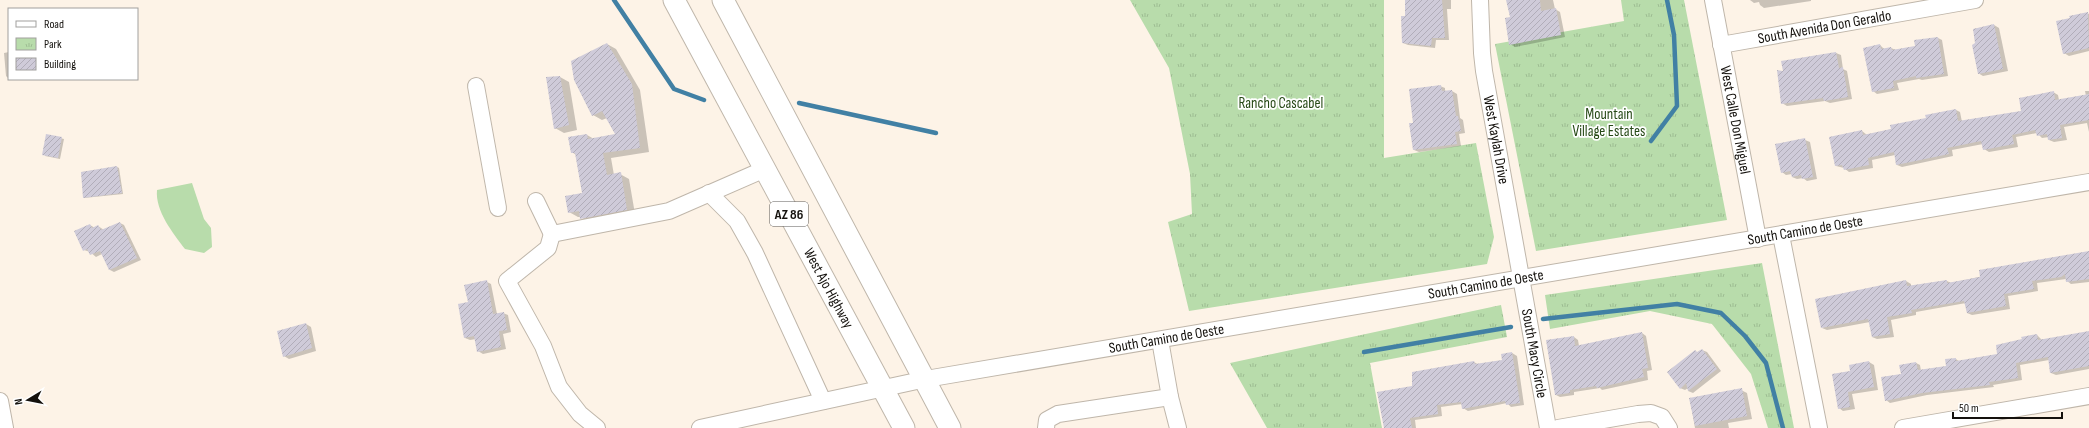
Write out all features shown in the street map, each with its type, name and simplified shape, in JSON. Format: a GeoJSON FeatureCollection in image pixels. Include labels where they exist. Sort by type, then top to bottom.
{"type":"FeatureCollection","features":[{"type":"Feature","properties":{"kind":"main road","name":"West Ajo Highway"},"geometry":{"type":"LineString","coordinates":[[674,0],[904,428]]}},
{"type":"Feature","properties":{"kind":"main road","name":"AZ 86"},"geometry":{"type":"LineString","coordinates":[[723,0],[926,379],[950,428]]}},
{"type":"Feature","properties":{"kind":"street","name":"West Kaylah Drive"},"geometry":{"type":"LineString","coordinates":[[1480,0],[1482,53],[1520,279]]}},
{"type":"Feature","properties":{"kind":"street","name":"West Calle Don Miguel"},"geometry":{"type":"LineString","coordinates":[[1713,0],[1758,239]]}},
{"type":"Feature","properties":{"kind":"street","name":"South Avenida Don Geraldo"},"geometry":{"type":"LineString","coordinates":[[1721,45],[1975,0]]}},
{"type":"Feature","properties":{"kind":"street"},"geometry":{"type":"LineString","coordinates":[[476,86],[498,208]]}},
{"type":"Feature","properties":{"kind":"street"},"geometry":{"type":"LineString","coordinates":[[552,234],[669,211],[765,169]]}},
{"type":"Feature","properties":{"kind":"street","name":"South Camino de Oeste"},"geometry":{"type":"LineString","coordinates":[[700,428],[926,379],[1781,236],[2089,182]]}},
{"type":"Feature","properties":{"kind":"street"},"geometry":{"type":"LineString","coordinates":[[709,193],[736,222],[755,253],[822,401]]}},
{"type":"Feature","properties":{"kind":"street"},"geometry":{"type":"LineString","coordinates":[[536,201],[552,234],[548,248],[507,282],[543,346],[558,387],[580,414],[596,428]]}},
{"type":"Feature","properties":{"kind":"street"},"geometry":{"type":"LineString","coordinates":[[1781,236],[1819,428]]}},
{"type":"Feature","properties":{"kind":"street","name":"South Macy Circle"},"geometry":{"type":"LineString","coordinates":[[1520,279],[1548,428]]}},
{"type":"Feature","properties":{"kind":"street"},"geometry":{"type":"LineString","coordinates":[[1160,340],[1170,397],[1178,428]]}},
{"type":"Feature","properties":{"kind":"street"},"geometry":{"type":"LineString","coordinates":[[1903,428],[2089,396]]}},
{"type":"Feature","properties":{"kind":"street"},"geometry":{"type":"LineString","coordinates":[[1046,428],[1047,420],[1058,414],[1170,397]]}},
{"type":"Feature","properties":{"kind":"street"},"geometry":{"type":"LineString","coordinates":[[0,401],[5,428]]}},
{"type":"Feature","properties":{"kind":"street"},"geometry":{"type":"LineString","coordinates":[[1558,428],[1651,413],[1662,417],[1669,428]]}},
{"type":"Feature","properties":{"kind":"green space","name":"Rancho Cascabel"},"geometry":{"type":"Polygon","coordinates":[[[1130,0],[1384,0],[1384,158],[1476,143],[1494,237],[1487,264],[1189,311],[1168,222],[1192,214],[1190,174],[1169,68],[1130,0]]]}},
{"type":"Feature","properties":{"kind":"green space","name":"Mountain Village Estates"},"geometry":{"type":"Polygon","coordinates":[[[1621,0],[1684,0],[1727,220],[1536,251],[1495,44],[1624,21],[1621,0]]]}},
{"type":"Feature","properties":{"kind":"green space"},"geometry":{"type":"Polygon","coordinates":[[[192,183],[204,219],[211,228],[212,247],[204,253],[185,249],[175,236],[162,214],[157,198],[157,190],[192,183]]]}},
{"type":"Feature","properties":{"kind":"green space"},"geometry":{"type":"Polygon","coordinates":[[[1762,263],[1794,428],[1768,428],[1751,374],[1712,324],[1650,311],[1550,329],[1545,295],[1762,263]]]}},
{"type":"Feature","properties":{"kind":"green space"},"geometry":{"type":"Polygon","coordinates":[[[1501,305],[1507,337],[1370,363],[1382,428],[1267,428],[1230,363],[1501,305]]]}},
{"type":"Feature","properties":{"kind":"building"},"geometry":{"type":"Polygon","coordinates":[[[1405,0],[1442,0],[1445,38],[1432,38],[1431,46],[1402,43],[1401,16],[1405,16],[1405,0]]]}},
{"type":"Feature","properties":{"kind":"building"},"geometry":{"type":"Polygon","coordinates":[[[1506,0],[1540,0],[1541,11],[1556,8],[1561,35],[1509,45],[1505,18],[1510,17],[1506,0]]]}},
{"type":"Feature","properties":{"kind":"building"},"geometry":{"type":"Polygon","coordinates":[[[2088,12],[2089,48],[2063,54],[2056,21],[2070,18],[2069,16],[2088,12]]]}},
{"type":"Feature","properties":{"kind":"building"},"geometry":{"type":"Polygon","coordinates":[[[1994,24],[2003,69],[1978,74],[1972,45],[1975,43],[1973,29],[1994,24]]]}},
{"type":"Feature","properties":{"kind":"building"},"geometry":{"type":"Polygon","coordinates":[[[1938,37],[1944,74],[1916,78],[1916,76],[1893,81],[1894,88],[1872,92],[1863,48],[1880,44],[1881,49],[1891,47],[1892,50],[1915,46],[1914,40],[1938,37]]]}},
{"type":"Feature","properties":{"kind":"building"},"geometry":{"type":"Polygon","coordinates":[[[607,43],[632,84],[640,148],[603,153],[607,175],[621,172],[627,210],[580,219],[579,211],[568,213],[565,196],[582,193],[575,153],[571,153],[568,137],[587,134],[588,139],[615,134],[602,111],[592,116],[574,80],[571,61],[607,43]]]}},
{"type":"Feature","properties":{"kind":"building"},"geometry":{"type":"Polygon","coordinates":[[[1836,52],[1839,68],[1843,67],[1848,97],[1824,101],[1823,98],[1781,104],[1777,70],[1783,71],[1781,61],[1836,52]]]}},
{"type":"Feature","properties":{"kind":"building"},"geometry":{"type":"Polygon","coordinates":[[[560,76],[569,125],[554,129],[546,77],[560,76]]]}},
{"type":"Feature","properties":{"kind":"building"},"geometry":{"type":"Polygon","coordinates":[[[1441,85],[1442,91],[1452,90],[1456,116],[1458,116],[1461,131],[1455,132],[1457,144],[1413,150],[1409,123],[1413,123],[1409,89],[1441,85]]]}},
{"type":"Feature","properties":{"kind":"building"},"geometry":{"type":"Polygon","coordinates":[[[2054,91],[2055,100],[2089,94],[2089,120],[2060,125],[2062,138],[2048,140],[2047,134],[2037,136],[2035,130],[2012,135],[2014,144],[1983,150],[1981,141],[1947,148],[1949,154],[1896,165],[1894,152],[1868,158],[1869,165],[1844,170],[1842,165],[1835,166],[1829,137],[1862,130],[1863,135],[1891,129],[1890,125],[1926,118],[1925,115],[1956,109],[1958,121],[2021,111],[2019,98],[2054,91]]]}},
{"type":"Feature","properties":{"kind":"building"},"geometry":{"type":"Polygon","coordinates":[[[46,134],[62,137],[58,158],[42,155],[46,134]]]}},
{"type":"Feature","properties":{"kind":"building"},"geometry":{"type":"Polygon","coordinates":[[[1805,138],[1813,177],[1802,179],[1801,175],[1792,177],[1790,171],[1781,173],[1775,144],[1805,138]]]}},
{"type":"Feature","properties":{"kind":"building"},"geometry":{"type":"Polygon","coordinates":[[[117,166],[122,193],[83,198],[81,172],[117,166]]]}},
{"type":"Feature","properties":{"kind":"building"},"geometry":{"type":"Polygon","coordinates":[[[120,222],[137,258],[109,270],[100,251],[90,255],[87,249],[83,251],[74,231],[90,224],[92,228],[98,225],[101,230],[120,222]]]}},
{"type":"Feature","properties":{"kind":"building"},"geometry":{"type":"Polygon","coordinates":[[[2089,251],[2089,279],[2066,282],[2065,274],[2061,277],[2032,281],[2034,289],[2004,294],[2006,306],[1967,313],[1964,301],[1911,310],[1912,313],[1887,317],[1890,334],[1872,337],[1868,319],[1821,328],[1815,299],[1906,280],[1907,286],[1947,280],[1947,283],[1980,277],[1979,270],[2089,251]]]}},
{"type":"Feature","properties":{"kind":"building"},"geometry":{"type":"Polygon","coordinates":[[[487,280],[493,314],[504,312],[507,330],[499,331],[501,347],[477,352],[474,336],[464,338],[458,304],[468,302],[464,285],[487,280]]]}},
{"type":"Feature","properties":{"kind":"building"},"geometry":{"type":"Polygon","coordinates":[[[306,323],[312,348],[283,357],[277,331],[306,323]]]}},
{"type":"Feature","properties":{"kind":"building"},"geometry":{"type":"Polygon","coordinates":[[[2089,331],[2089,366],[2050,373],[2048,357],[2016,363],[2018,378],[1989,382],[1990,385],[1922,393],[1885,401],[1881,377],[1901,374],[1899,365],[1916,362],[1918,370],[1946,366],[1945,359],[1956,358],[1956,361],[1997,354],[1996,345],[2022,339],[2021,337],[2037,334],[2038,340],[2089,331]]]}},
{"type":"Feature","properties":{"kind":"building"},"geometry":{"type":"Polygon","coordinates":[[[1642,332],[1648,368],[1642,369],[1644,377],[1597,388],[1596,386],[1570,390],[1570,393],[1555,395],[1546,340],[1574,336],[1575,346],[1642,332]]]}},
{"type":"Feature","properties":{"kind":"building"},"geometry":{"type":"Polygon","coordinates":[[[1702,349],[1717,369],[1688,391],[1686,383],[1680,389],[1667,372],[1695,350],[1697,352],[1702,349]]]}},
{"type":"Feature","properties":{"kind":"building"},"geometry":{"type":"Polygon","coordinates":[[[1512,352],[1520,403],[1506,405],[1505,401],[1462,409],[1461,402],[1437,405],[1438,414],[1410,418],[1412,428],[1384,428],[1377,392],[1412,386],[1412,372],[1474,361],[1475,364],[1502,360],[1501,354],[1512,352]]]}},
{"type":"Feature","properties":{"kind":"building"},"geometry":{"type":"Polygon","coordinates":[[[1869,361],[1874,387],[1848,392],[1850,407],[1838,409],[1832,374],[1850,371],[1849,365],[1869,361]]]}},
{"type":"Feature","properties":{"kind":"building"},"geometry":{"type":"Polygon","coordinates":[[[1742,388],[1747,416],[1695,426],[1689,398],[1742,388]]]}},
{"type":"Feature","properties":{"kind":"waterway"},"geometry":{"type":"LineString","coordinates":[[614,0],[674,89],[704,100]]}},
{"type":"Feature","properties":{"kind":"waterway"},"geometry":{"type":"LineString","coordinates":[[1651,141],[1677,106],[1674,35],[1667,0]]}},
{"type":"Feature","properties":{"kind":"waterway"},"geometry":{"type":"LineString","coordinates":[[799,103],[936,133]]}},
{"type":"Feature","properties":{"kind":"waterway"},"geometry":{"type":"LineString","coordinates":[[1543,319],[1677,304],[1721,313],[1745,336],[1766,363],[1783,428]]}},
{"type":"Feature","properties":{"kind":"waterway"},"geometry":{"type":"LineString","coordinates":[[1364,352],[1511,327]]}}]}
